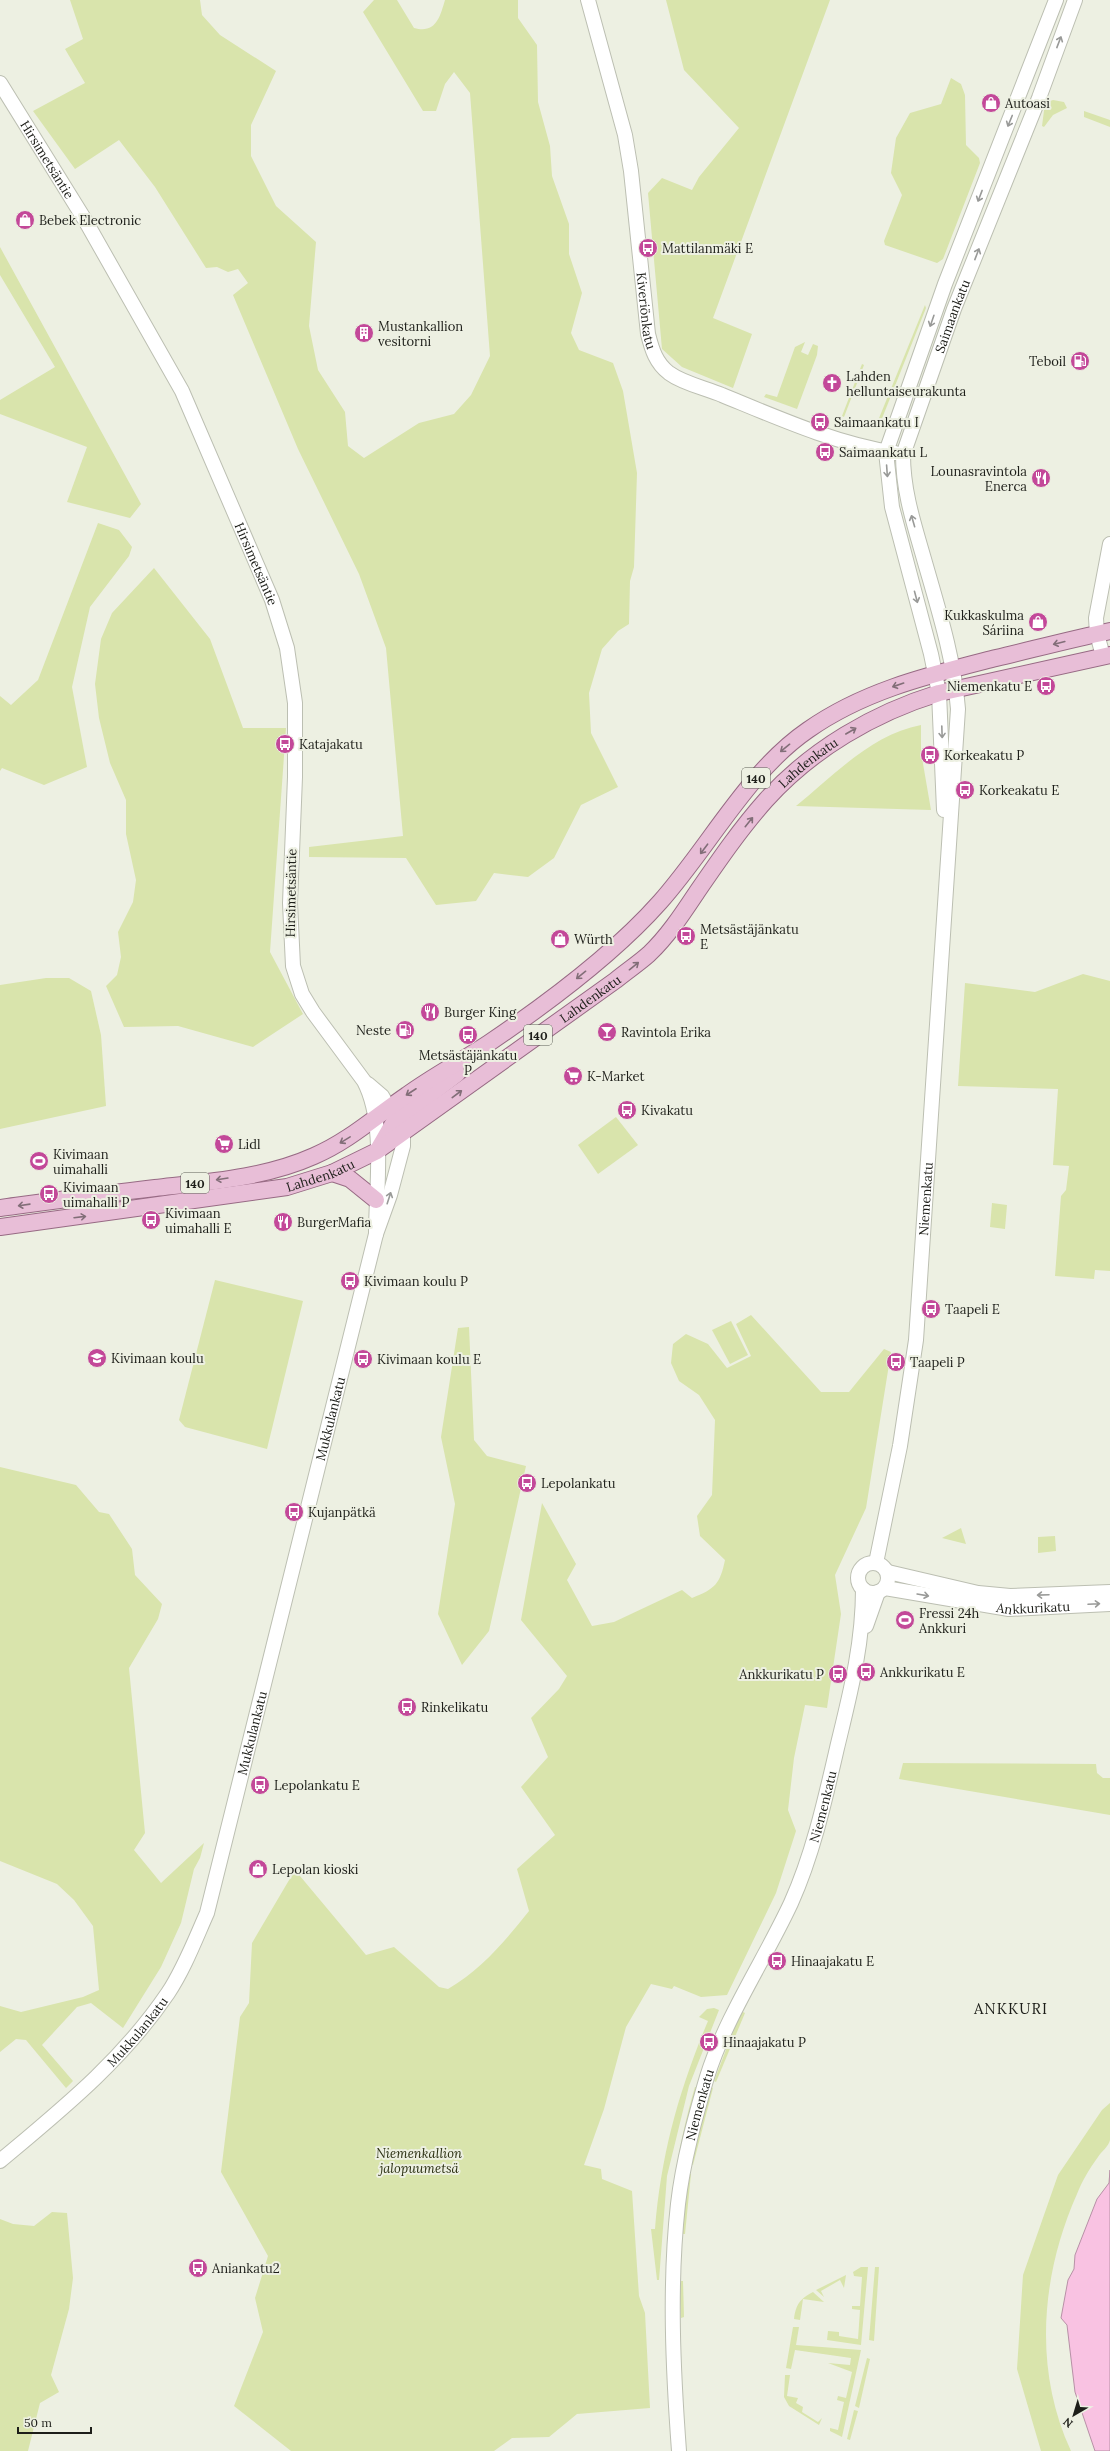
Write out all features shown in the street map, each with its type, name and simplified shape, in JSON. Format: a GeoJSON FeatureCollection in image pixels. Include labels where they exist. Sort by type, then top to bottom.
{"type":"FeatureCollection","features":[{"type":"Feature","properties":{"kind":"main road","name":"Lahdenkatu"},"geometry":{"type":"LineString","coordinates":[[391,1120],[453,1078],[491,1042],[570,983],[632,931],[658,904],[693,863],[761,772],[779,753],[807,730],[840,710],[873,693],[935,673],[1104,632]]}},
{"type":"Feature","properties":{"kind":"main road","name":"Lahdenkatu"},"geometry":{"type":"LineString","coordinates":[[0,1208],[266,1172],[316,1155],[344,1140],[391,1120],[616,980],[650,953],[677,920],[709,875],[767,800],[820,753],[849,732],[915,700],[939,693],[1106,655]]}},
{"type":"Feature","properties":{"kind":"main road"},"geometry":{"type":"LineString","coordinates":[[377,1151],[391,1120]]}},
{"type":"Feature","properties":{"kind":"main road","name":"Lahdenkatu"},"geometry":{"type":"LineString","coordinates":[[0,1227],[287,1187],[332,1173],[377,1151]]}},
{"type":"Feature","properties":{"kind":"main road"},"geometry":{"type":"LineString","coordinates":[[332,1173],[350,1179],[376,1200]]}},
{"type":"Feature","properties":{"kind":"street","name":"Kiveriönkatu"},"geometry":{"type":"LineString","coordinates":[[588,0],[625,136],[631,171],[648,334],[652,351],[659,363],[671,374],[737,401],[851,444],[903,455]]}},
{"type":"Feature","properties":{"kind":"street","name":"Saimaankatu"},"geometry":{"type":"LineString","coordinates":[[935,673],[892,507],[886,452],[943,290],[1056,0]]}},
{"type":"Feature","properties":{"kind":"street","name":"Saimaankatu"},"geometry":{"type":"LineString","coordinates":[[956,689],[909,507],[903,475],[903,455],[954,309],[1039,98],[1075,0]]}},
{"type":"Feature","properties":{"kind":"street","name":"Hirsimetsäntie"},"geometry":{"type":"LineString","coordinates":[[0,83],[85,220],[182,391],[272,600],[287,648],[295,703],[295,777],[290,904],[293,966],[302,994],[313,1012],[391,1120]]}},
{"type":"Feature","properties":{"kind":"street"},"geometry":{"type":"LineString","coordinates":[[1106,655],[1104,632],[1096,618],[1110,544]]}},
{"type":"Feature","properties":{"kind":"street","name":"Niemenkatu"},"geometry":{"type":"LineString","coordinates":[[935,673],[939,693],[945,820],[950,833]]}},
{"type":"Feature","properties":{"kind":"street","name":"Niemenkatu"},"geometry":{"type":"LineString","coordinates":[[876,1562],[900,1446],[916,1340],[958,709],[956,689]]}},
{"type":"Feature","properties":{"kind":"street","name":"Mukkulankatu"},"geometry":{"type":"LineString","coordinates":[[0,2161],[90,2084],[124,2051],[168,1992],[207,1913],[376,1234],[390,1195],[403,1146],[391,1120]]}},
{"type":"Feature","properties":{"kind":"street","name":"Mukkulankatu"},"geometry":{"type":"LineString","coordinates":[[376,1234],[377,1151]]}},
{"type":"Feature","properties":{"kind":"street"},"geometry":{"type":"LineString","coordinates":[[876,1562],[883,1566],[888,1572],[888,1581],[882,1590],[870,1593],[863,1589],[858,1579],[860,1570],[866,1565],[876,1562]]}},
{"type":"Feature","properties":{"kind":"street","name":"Ankkurikatu"},"geometry":{"type":"LineString","coordinates":[[888,1572],[978,1593],[1010,1596],[1110,1592]]}},
{"type":"Feature","properties":{"kind":"street","name":"Niemenkatu"},"geometry":{"type":"LineString","coordinates":[[861,1642],[863,1589]]}},
{"type":"Feature","properties":{"kind":"street","name":"Niemenkatu"},"geometry":{"type":"LineString","coordinates":[[679,2451],[675,2391],[674,2276],[678,2206],[683,2172],[708,2075],[736,2010],[792,1901],[821,1820],[861,1642],[882,1590]]}},
{"type":"Feature","properties":{"kind":"street","name":"Ankkurikatu"},"geometry":{"type":"LineString","coordinates":[[882,1590],[1009,1609],[1110,1604]]}},
{"type":"Feature","properties":{"kind":"green space"},"geometry":{"type":"Polygon","coordinates":[[[70,0],[200,0],[202,15],[220,35],[276,71],[251,125],[251,156],[276,206],[316,242],[309,326],[318,370],[345,412],[348,446],[364,458],[419,423],[454,414],[471,395],[490,356],[470,93],[454,72],[445,84],[436,111],[423,111],[363,12],[374,0],[397,0],[414,28],[427,29],[436,23],[445,0],[518,0],[518,18],[537,45],[538,102],[550,146],[552,176],[569,224],[569,254],[582,293],[571,333],[579,350],[613,363],[623,391],[637,473],[634,567],[630,581],[629,624],[618,631],[602,649],[589,693],[591,733],[618,787],[581,805],[554,858],[528,877],[494,873],[476,901],[436,905],[406,858],[309,857],[309,847],[403,836],[386,648],[359,574],[298,449],[233,295],[248,283],[238,269],[228,272],[217,267],[206,268],[155,187],[119,140],[75,169],[33,111],[85,83],[65,49],[83,39],[70,0]]]}},
{"type":"Feature","properties":{"kind":"green space"},"geometry":{"type":"Polygon","coordinates":[[[666,0],[830,0],[713,318],[752,334],[733,388],[682,367],[662,349],[648,193],[662,178],[692,190],[699,177],[739,128],[684,70],[666,0]]]}},
{"type":"Feature","properties":{"kind":"green space"},"geometry":{"type":"Polygon","coordinates":[[[951,78],[961,84],[965,95],[966,145],[979,158],[980,163],[943,259],[937,263],[885,245],[884,241],[902,195],[891,173],[896,138],[910,113],[941,104],[951,78]]]}},
{"type":"Feature","properties":{"kind":"green space"},"geometry":{"type":"Polygon","coordinates":[[[1053,100],[1064,102],[1067,108],[1053,115],[1044,127],[1042,126],[1045,103],[1053,100]]]}},
{"type":"Feature","properties":{"kind":"green space"},"geometry":{"type":"Polygon","coordinates":[[[1084,111],[1110,120],[1110,127],[1084,117],[1084,111]]]}},
{"type":"Feature","properties":{"kind":"green space"},"geometry":{"type":"Polygon","coordinates":[[[0,247],[141,504],[130,518],[67,502],[87,447],[0,414],[0,400],[55,367],[0,275],[0,247]]]}},
{"type":"Feature","properties":{"kind":"green space"},"geometry":{"type":"Polygon","coordinates":[[[925,305],[926,308],[879,426],[875,428],[925,305]]]}},
{"type":"Feature","properties":{"kind":"green space"},"geometry":{"type":"Polygon","coordinates":[[[805,342],[801,352],[808,355],[813,344],[818,346],[817,355],[797,409],[764,397],[766,394],[777,397],[795,347],[805,342]]]}},
{"type":"Feature","properties":{"kind":"green space"},"geometry":{"type":"Polygon","coordinates":[[[862,364],[864,365],[844,417],[842,416],[862,364]]]}},
{"type":"Feature","properties":{"kind":"green space"},"geometry":{"type":"Polygon","coordinates":[[[98,523],[119,530],[132,547],[129,556],[90,607],[72,687],[87,767],[44,785],[2,768],[0,771],[0,696],[11,705],[38,680],[98,523]]]}},
{"type":"Feature","properties":{"kind":"green space"},"geometry":{"type":"Polygon","coordinates":[[[154,568],[210,639],[243,728],[286,728],[270,952],[303,1014],[253,1047],[178,1026],[124,1027],[106,986],[117,975],[121,957],[118,932],[133,902],[136,880],[126,834],[126,800],[110,763],[99,718],[95,684],[101,639],[112,613],[154,568]]]}},
{"type":"Feature","properties":{"kind":"green space"},"geometry":{"type":"Polygon","coordinates":[[[921,725],[921,752],[931,810],[796,806],[854,758],[870,747],[886,737],[921,725]]]}},
{"type":"Feature","properties":{"kind":"green space"},"geometry":{"type":"Polygon","coordinates":[[[1083,974],[1110,981],[1110,1271],[1095,1270],[1094,1279],[1055,1276],[1061,1196],[1066,1190],[1069,1166],[1053,1165],[1058,1089],[958,1086],[965,983],[1035,992],[1083,974]]]}},
{"type":"Feature","properties":{"kind":"green space"},"geometry":{"type":"Polygon","coordinates":[[[46,978],[69,978],[91,991],[101,1035],[106,1106],[0,1129],[0,985],[46,978]]]}},
{"type":"Feature","properties":{"kind":"green space"},"geometry":{"type":"Polygon","coordinates":[[[616,1117],[638,1145],[598,1174],[578,1145],[616,1117]]]}},
{"type":"Feature","properties":{"kind":"green space"},"geometry":{"type":"Polygon","coordinates":[[[992,1203],[1007,1205],[1005,1229],[990,1227],[992,1203]]]}},
{"type":"Feature","properties":{"kind":"green space"},"geometry":{"type":"Polygon","coordinates":[[[215,1280],[303,1301],[267,1449],[185,1427],[179,1420],[215,1280]]]}},
{"type":"Feature","properties":{"kind":"green space","name":"Niemenkallion jalopuumetsä"},"geometry":{"type":"Polygon","coordinates":[[[751,1315],[821,1392],[849,1392],[884,1349],[891,1352],[866,1508],[835,1575],[841,1614],[827,1708],[805,1705],[794,1758],[788,1810],[796,1831],[776,1893],[727,1995],[701,1997],[674,1986],[672,1989],[651,1984],[626,2027],[604,2109],[584,2165],[601,2169],[602,2179],[632,2191],[639,2296],[645,2313],[650,2408],[577,2414],[549,2437],[512,2438],[494,2451],[291,2451],[234,2406],[263,2332],[255,2298],[268,2256],[221,2172],[240,2017],[249,2003],[252,1943],[295,1870],[366,1955],[394,1947],[439,1987],[448,1989],[472,1973],[492,1954],[529,1911],[517,1869],[555,1835],[521,1787],[548,1757],[531,1718],[559,1689],[567,1676],[521,1620],[542,1503],[576,1564],[567,1580],[592,1626],[614,1622],[682,1590],[692,1598],[706,1592],[715,1585],[721,1575],[725,1560],[700,1536],[697,1516],[712,1495],[715,1420],[699,1395],[679,1381],[671,1363],[673,1344],[686,1334],[708,1344],[727,1368],[751,1356],[736,1324],[751,1315]]]}},
{"type":"Feature","properties":{"kind":"green space"},"geometry":{"type":"Polygon","coordinates":[[[731,1321],[748,1355],[730,1364],[712,1330],[731,1321]]]}},
{"type":"Feature","properties":{"kind":"green space"},"geometry":{"type":"Polygon","coordinates":[[[469,1327],[474,1440],[487,1456],[526,1466],[489,1631],[462,1665],[438,1614],[455,1504],[441,1437],[458,1328],[469,1327]]]}},
{"type":"Feature","properties":{"kind":"green space"},"geometry":{"type":"Polygon","coordinates":[[[0,1467],[76,1485],[99,1512],[109,1514],[132,1549],[135,1575],[162,1604],[158,1619],[129,1668],[145,1833],[134,1850],[161,1883],[204,1843],[200,1858],[194,1869],[181,1923],[161,1967],[123,2028],[91,2003],[77,2007],[42,2045],[73,2081],[66,2088],[26,2040],[16,2039],[0,2052],[0,2006],[21,2012],[83,1997],[99,1990],[93,1926],[74,1900],[57,1884],[0,1861],[0,1467]]]}},
{"type":"Feature","properties":{"kind":"green space"},"geometry":{"type":"Polygon","coordinates":[[[961,1528],[966,1544],[942,1538],[961,1528]]]}},
{"type":"Feature","properties":{"kind":"green space"},"geometry":{"type":"Polygon","coordinates":[[[1055,1536],[1056,1551],[1038,1553],[1038,1537],[1055,1536]]]}},
{"type":"Feature","properties":{"kind":"green space"},"geometry":{"type":"Polygon","coordinates":[[[903,1763],[1096,1764],[1097,1773],[1103,1778],[1110,1778],[1110,1815],[899,1779],[903,1763]]]}},
{"type":"Feature","properties":{"kind":"green space"},"geometry":{"type":"Polygon","coordinates":[[[714,2008],[719,2010],[689,2086],[667,2176],[659,2280],[657,2280],[651,2229],[655,2229],[667,2148],[688,2072],[708,2021],[699,2017],[707,2009],[714,2008]]]}},
{"type":"Feature","properties":{"kind":"green space"},"geometry":{"type":"Polygon","coordinates":[[[741,2011],[745,2013],[716,2082],[714,2081],[741,2011]]]}},
{"type":"Feature","properties":{"kind":"green space"},"geometry":{"type":"Polygon","coordinates":[[[695,2087],[698,2087],[685,2132],[677,2175],[667,2264],[670,2218],[675,2174],[683,2131],[695,2087]]]}},
{"type":"Feature","properties":{"kind":"green space"},"geometry":{"type":"Polygon","coordinates":[[[711,2087],[713,2088],[693,2165],[689,2163],[711,2087]]]}},
{"type":"Feature","properties":{"kind":"green space"},"geometry":{"type":"Polygon","coordinates":[[[1110,2103],[1110,2140],[1107,2147],[1099,2155],[1081,2184],[1065,2225],[1049,2289],[1046,2322],[1047,2355],[1051,2388],[1059,2420],[1071,2451],[1041,2451],[1017,2369],[1023,2275],[1058,2175],[1102,2110],[1110,2103]]]}},
{"type":"Feature","properties":{"kind":"green space"},"geometry":{"type":"Polygon","coordinates":[[[687,2173],[691,2174],[685,2234],[681,2234],[687,2173]]]}},
{"type":"Feature","properties":{"kind":"green space"},"geometry":{"type":"Polygon","coordinates":[[[52,2212],[67,2213],[73,2278],[69,2309],[51,2375],[59,2392],[40,2403],[28,2451],[0,2451],[0,2219],[13,2224],[34,2226],[52,2212]]]}},
{"type":"Feature","properties":{"kind":"green space"},"geometry":{"type":"Polygon","coordinates":[[[861,2267],[868,2267],[861,2345],[827,2340],[828,2331],[839,2332],[839,2336],[858,2339],[860,2310],[852,2309],[852,2306],[860,2306],[862,2277],[854,2276],[853,2272],[861,2267]]]}},
{"type":"Feature","properties":{"kind":"green space"},"geometry":{"type":"Polygon","coordinates":[[[875,2267],[879,2267],[874,2341],[869,2340],[875,2267]]]}},
{"type":"Feature","properties":{"kind":"green space"},"geometry":{"type":"Polygon","coordinates":[[[846,2275],[844,2288],[840,2280],[821,2291],[824,2297],[816,2290],[846,2275]]]}},
{"type":"Feature","properties":{"kind":"green space"},"geometry":{"type":"Polygon","coordinates":[[[679,2281],[683,2281],[684,2317],[681,2318],[679,2281]]]}},
{"type":"Feature","properties":{"kind":"green space"},"geometry":{"type":"Polygon","coordinates":[[[813,2292],[824,2302],[803,2299],[800,2320],[794,2319],[799,2302],[805,2297],[813,2292]]]}},
{"type":"Feature","properties":{"kind":"green space"},"geometry":{"type":"Polygon","coordinates":[[[793,2327],[799,2327],[796,2345],[861,2350],[842,2437],[830,2431],[830,2428],[838,2430],[844,2402],[837,2400],[838,2396],[846,2398],[852,2372],[828,2363],[850,2365],[851,2358],[795,2350],[791,2369],[786,2368],[793,2327]]]}},
{"type":"Feature","properties":{"kind":"green space"},"geometry":{"type":"Polygon","coordinates":[[[867,2358],[870,2359],[859,2408],[855,2406],[867,2358]]]}},
{"type":"Feature","properties":{"kind":"green space"},"geometry":{"type":"Polygon","coordinates":[[[785,2375],[790,2375],[787,2396],[798,2398],[796,2403],[803,2407],[802,2412],[818,2422],[822,2418],[819,2425],[789,2406],[784,2397],[785,2375]]]}},
{"type":"Feature","properties":{"kind":"green space"},"geometry":{"type":"Polygon","coordinates":[[[854,2410],[858,2411],[850,2440],[847,2439],[854,2410]]]}},
{"type":"Feature","properties":{"kind":"shaded area"},"geometry":{"type":"Polygon","coordinates":[[[1110,2170],[1110,2451],[1095,2451],[1075,2392],[1067,2325],[1061,2318],[1068,2280],[1074,2269],[1075,2255],[1097,2199],[1109,2183],[1110,2170]]]}},
{"type":"Feature","properties":{"kind":"place","name":"Autoasi"},"geometry":{"type":"Point","coordinates":[991,103]}},
{"type":"Feature","properties":{"kind":"place","name":"Bebek Electronic"},"geometry":{"type":"Point","coordinates":[25,220]}},
{"type":"Feature","properties":{"kind":"place","name":"Mattilanmäki E"},"geometry":{"type":"Point","coordinates":[648,248]}},
{"type":"Feature","properties":{"kind":"place","name":"Mustankallion vesitorni"},"geometry":{"type":"Point","coordinates":[364,333]}},
{"type":"Feature","properties":{"kind":"place","name":"Teboil"},"geometry":{"type":"Point","coordinates":[1080,361]}},
{"type":"Feature","properties":{"kind":"place","name":"Lahden helluntaiseurakunta"},"geometry":{"type":"Point","coordinates":[832,383]}},
{"type":"Feature","properties":{"kind":"place","name":"Saimaankatu I"},"geometry":{"type":"Point","coordinates":[820,422]}},
{"type":"Feature","properties":{"kind":"place","name":"Saimaankatu L"},"geometry":{"type":"Point","coordinates":[825,452]}},
{"type":"Feature","properties":{"kind":"place","name":"Lounasravintola Enerca"},"geometry":{"type":"Point","coordinates":[1041,478]}},
{"type":"Feature","properties":{"kind":"place","name":"Kukkaskulma Sáriina"},"geometry":{"type":"Point","coordinates":[1038,622]}},
{"type":"Feature","properties":{"kind":"place","name":"Niemenkatu E"},"geometry":{"type":"Point","coordinates":[1046,686]}},
{"type":"Feature","properties":{"kind":"place","name":"Katajakatu"},"geometry":{"type":"Point","coordinates":[285,744]}},
{"type":"Feature","properties":{"kind":"place","name":"Korkeakatu P"},"geometry":{"type":"Point","coordinates":[930,755]}},
{"type":"Feature","properties":{"kind":"place","name":"Korkeakatu E"},"geometry":{"type":"Point","coordinates":[965,790]}},
{"type":"Feature","properties":{"kind":"place","name":"Metsästäjänkatu E"},"geometry":{"type":"Point","coordinates":[686,936]}},
{"type":"Feature","properties":{"kind":"place","name":"Würth"},"geometry":{"type":"Point","coordinates":[560,939]}},
{"type":"Feature","properties":{"kind":"place","name":"Burger King"},"geometry":{"type":"Point","coordinates":[430,1012]}},
{"type":"Feature","properties":{"kind":"place","name":"Neste"},"geometry":{"type":"Point","coordinates":[405,1030]}},
{"type":"Feature","properties":{"kind":"place","name":"Ravintola Erika"},"geometry":{"type":"Point","coordinates":[607,1032]}},
{"type":"Feature","properties":{"kind":"place","name":"Metsästäjänkatu P"},"geometry":{"type":"Point","coordinates":[468,1035]}},
{"type":"Feature","properties":{"kind":"place","name":"K-Market"},"geometry":{"type":"Point","coordinates":[573,1076]}},
{"type":"Feature","properties":{"kind":"place","name":"Kivakatu"},"geometry":{"type":"Point","coordinates":[627,1110]}},
{"type":"Feature","properties":{"kind":"place","name":"Lidl"},"geometry":{"type":"Point","coordinates":[224,1144]}},
{"type":"Feature","properties":{"kind":"place","name":"Kivimaan uimahalli"},"geometry":{"type":"Point","coordinates":[39,1161]}},
{"type":"Feature","properties":{"kind":"place","name":"Kivimaan uimahalli P"},"geometry":{"type":"Point","coordinates":[49,1194]}},
{"type":"Feature","properties":{"kind":"place","name":"Kivimaan uimahalli E"},"geometry":{"type":"Point","coordinates":[151,1220]}},
{"type":"Feature","properties":{"kind":"place","name":"BurgerMafia"},"geometry":{"type":"Point","coordinates":[283,1222]}},
{"type":"Feature","properties":{"kind":"place","name":"Kivimaan koulu P"},"geometry":{"type":"Point","coordinates":[350,1281]}},
{"type":"Feature","properties":{"kind":"place","name":"Taapeli E"},"geometry":{"type":"Point","coordinates":[931,1309]}},
{"type":"Feature","properties":{"kind":"place","name":"Kivimaan koulu"},"geometry":{"type":"Point","coordinates":[97,1358]}},
{"type":"Feature","properties":{"kind":"place","name":"Kivimaan koulu E"},"geometry":{"type":"Point","coordinates":[363,1359]}},
{"type":"Feature","properties":{"kind":"place","name":"Taapeli P"},"geometry":{"type":"Point","coordinates":[896,1362]}},
{"type":"Feature","properties":{"kind":"place","name":"Lepolankatu"},"geometry":{"type":"Point","coordinates":[527,1483]}},
{"type":"Feature","properties":{"kind":"place","name":"Kujanpätkä"},"geometry":{"type":"Point","coordinates":[294,1512]}},
{"type":"Feature","properties":{"kind":"place","name":"Fressi 24h Ankkuri"},"geometry":{"type":"Point","coordinates":[905,1620]}},
{"type":"Feature","properties":{"kind":"place","name":"Ankkurikatu E"},"geometry":{"type":"Point","coordinates":[866,1672]}},
{"type":"Feature","properties":{"kind":"place","name":"Ankkurikatu P"},"geometry":{"type":"Point","coordinates":[838,1674]}},
{"type":"Feature","properties":{"kind":"place","name":"Rinkelikatu"},"geometry":{"type":"Point","coordinates":[407,1707]}},
{"type":"Feature","properties":{"kind":"place","name":"Lepolankatu E"},"geometry":{"type":"Point","coordinates":[260,1785]}},
{"type":"Feature","properties":{"kind":"place","name":"Lepolan kioski"},"geometry":{"type":"Point","coordinates":[258,1869]}},
{"type":"Feature","properties":{"kind":"place","name":"Hinaajakatu E"},"geometry":{"type":"Point","coordinates":[777,1961]}},
{"type":"Feature","properties":{"kind":"place","name":"Hinaajakatu P"},"geometry":{"type":"Point","coordinates":[709,2042]}},
{"type":"Feature","properties":{"kind":"place","name":"Aniankatu2"},"geometry":{"type":"Point","coordinates":[198,2268]}},
{"type":"Feature","properties":{"kind":"district","name":"ANKKURI"},"geometry":{"type":"Point","coordinates":[1011,2008]}}]}
